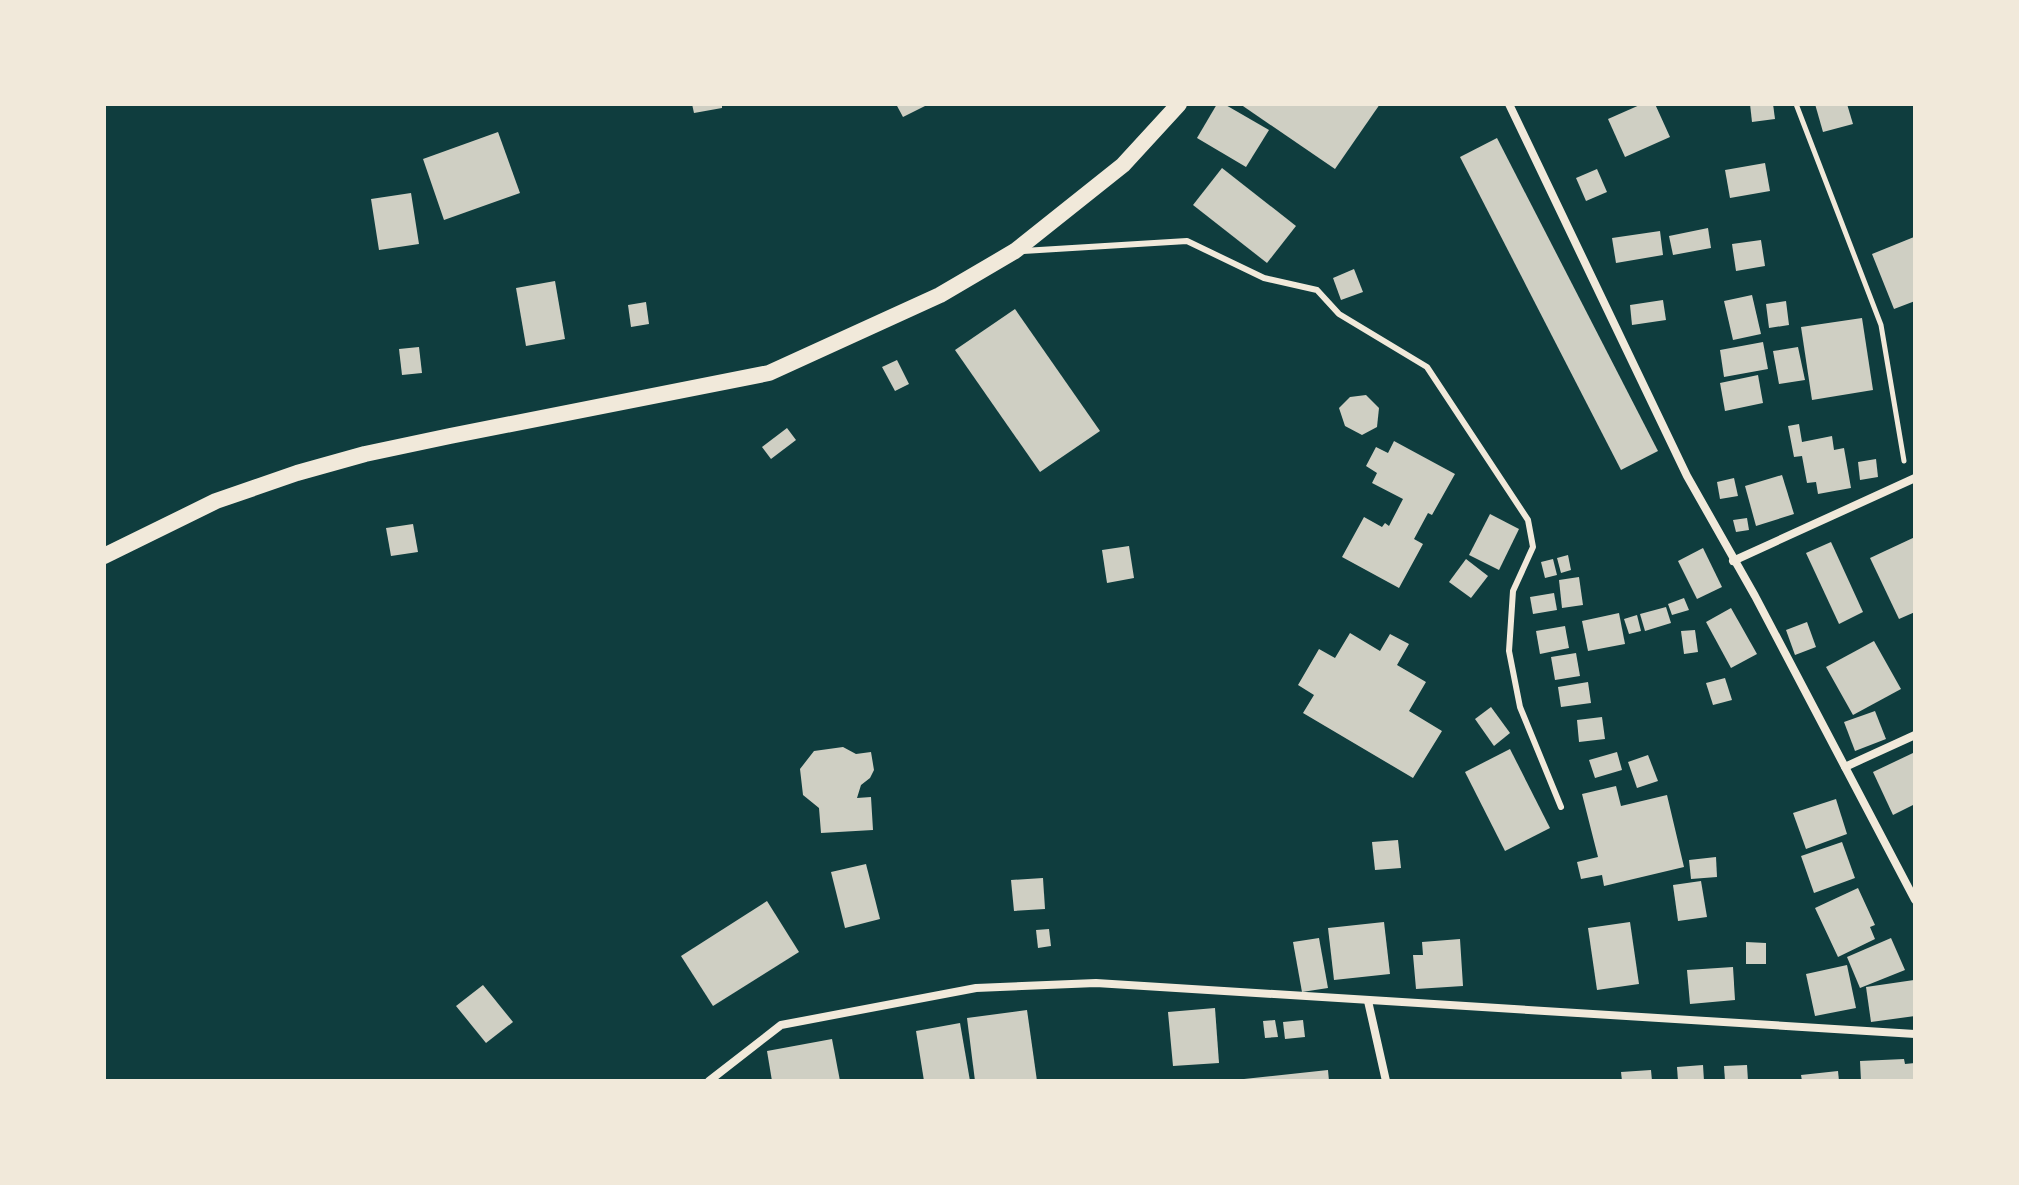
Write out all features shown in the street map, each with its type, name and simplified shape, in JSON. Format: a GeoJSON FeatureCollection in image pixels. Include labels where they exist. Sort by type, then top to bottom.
{"type":"FeatureCollection","features":[{"type":"Feature","properties":{"kind":"main road"},"geometry":{"type":"LineString","coordinates":[[104,556],[216,501],[311,469],[450,436],[769,373],[940,295],[1015,251],[1123,165],[1179,104]]}},
{"type":"Feature","properties":{"kind":"street"},"geometry":{"type":"LineString","coordinates":[[1509,104],[1687,476],[1915,900]]}},
{"type":"Feature","properties":{"kind":"street"},"geometry":{"type":"LineString","coordinates":[[1733,561],[1912,479]]}},
{"type":"Feature","properties":{"kind":"street"},"geometry":{"type":"LineString","coordinates":[[1845,767],[1915,735]]}},
{"type":"Feature","properties":{"kind":"street"},"geometry":{"type":"LineString","coordinates":[[709,1081],[781,1025],[976,988],[1096,983],[1915,1034]]}},
{"type":"Feature","properties":{"kind":"street"},"geometry":{"type":"LineString","coordinates":[[1368,1001],[1386,1081]]}},
{"type":"Feature","properties":{"kind":"lane"},"geometry":{"type":"LineString","coordinates":[[1015,251],[1187,241],[1264,278],[1317,290],[1339,314],[1427,367],[1528,520],[1533,547],[1513,591],[1509,651],[1520,707],[1561,807]]}},
{"type":"Feature","properties":{"kind":"path"},"geometry":{"type":"LineString","coordinates":[[1796,104],[1881,325],[1912,479]]}},
{"type":"Feature","properties":{"kind":"building"},"geometry":{"type":"Polygon","coordinates":[[[692,104],[722,104],[722,108],[694,113],[692,104]]]}},
{"type":"Feature","properties":{"kind":"building"},"geometry":{"type":"Polygon","coordinates":[[[896,104],[929,104],[903,117],[896,104]]]}},
{"type":"Feature","properties":{"kind":"building"},"geometry":{"type":"Polygon","coordinates":[[[1217,104],[1224,104],[1269,130],[1246,167],[1197,138],[1217,104]]]}},
{"type":"Feature","properties":{"kind":"building"},"geometry":{"type":"Polygon","coordinates":[[[1240,104],[1380,104],[1335,169],[1240,104]]]}},
{"type":"Feature","properties":{"kind":"building"},"geometry":{"type":"Polygon","coordinates":[[[1642,104],[1655,104],[1670,137],[1625,157],[1608,119],[1642,104]]]}},
{"type":"Feature","properties":{"kind":"building"},"geometry":{"type":"Polygon","coordinates":[[[1750,104],[1773,104],[1775,119],[1752,122],[1750,104]]]}},
{"type":"Feature","properties":{"kind":"building"},"geometry":{"type":"Polygon","coordinates":[[[1815,104],[1847,104],[1853,124],[1823,132],[1815,104]]]}},
{"type":"Feature","properties":{"kind":"building"},"geometry":{"type":"Polygon","coordinates":[[[498,132],[520,193],[444,220],[423,159],[498,132]]]}},
{"type":"Feature","properties":{"kind":"building"},"geometry":{"type":"Polygon","coordinates":[[[1497,138],[1658,451],[1621,470],[1460,157],[1497,138]]]}},
{"type":"Feature","properties":{"kind":"building"},"geometry":{"type":"Polygon","coordinates":[[[1765,163],[1770,191],[1730,198],[1725,170],[1765,163]]]}},
{"type":"Feature","properties":{"kind":"building"},"geometry":{"type":"Polygon","coordinates":[[[1222,168],[1296,226],[1267,263],[1193,205],[1222,168]]]}},
{"type":"Feature","properties":{"kind":"building"},"geometry":{"type":"Polygon","coordinates":[[[1597,169],[1607,192],[1586,201],[1576,178],[1597,169]]]}},
{"type":"Feature","properties":{"kind":"building"},"geometry":{"type":"Polygon","coordinates":[[[411,193],[419,244],[379,250],[371,199],[411,193]]]}},
{"type":"Feature","properties":{"kind":"building"},"geometry":{"type":"Polygon","coordinates":[[[1708,228],[1711,248],[1673,255],[1669,236],[1708,228]]]}},
{"type":"Feature","properties":{"kind":"building"},"geometry":{"type":"Polygon","coordinates":[[[1660,231],[1663,255],[1616,263],[1612,238],[1660,231]]]}},
{"type":"Feature","properties":{"kind":"building"},"geometry":{"type":"Polygon","coordinates":[[[1914,237],[1915,301],[1894,309],[1872,254],[1914,237]]]}},
{"type":"Feature","properties":{"kind":"building"},"geometry":{"type":"Polygon","coordinates":[[[1761,240],[1765,266],[1736,271],[1732,244],[1761,240]]]}},
{"type":"Feature","properties":{"kind":"building"},"geometry":{"type":"Polygon","coordinates":[[[1354,269],[1363,292],[1341,300],[1333,278],[1354,269]]]}},
{"type":"Feature","properties":{"kind":"building"},"geometry":{"type":"Polygon","coordinates":[[[555,281],[565,339],[526,346],[516,288],[555,281]]]}},
{"type":"Feature","properties":{"kind":"building"},"geometry":{"type":"Polygon","coordinates":[[[1752,295],[1761,334],[1733,340],[1724,301],[1752,295]]]}},
{"type":"Feature","properties":{"kind":"building"},"geometry":{"type":"Polygon","coordinates":[[[1663,300],[1666,320],[1632,325],[1630,305],[1663,300]]]}},
{"type":"Feature","properties":{"kind":"building"},"geometry":{"type":"Polygon","coordinates":[[[1786,301],[1789,325],[1769,328],[1766,304],[1786,301]]]}},
{"type":"Feature","properties":{"kind":"building"},"geometry":{"type":"Polygon","coordinates":[[[646,302],[649,324],[631,327],[628,305],[646,302]]]}},
{"type":"Feature","properties":{"kind":"building"},"geometry":{"type":"Polygon","coordinates":[[[1015,309],[1100,431],[1040,472],[955,350],[1015,309]]]}},
{"type":"Feature","properties":{"kind":"building"},"geometry":{"type":"Polygon","coordinates":[[[1862,318],[1873,390],[1812,400],[1801,327],[1862,318]]]}},
{"type":"Feature","properties":{"kind":"building"},"geometry":{"type":"Polygon","coordinates":[[[1763,342],[1768,369],[1724,377],[1720,350],[1763,342]]]}},
{"type":"Feature","properties":{"kind":"building"},"geometry":{"type":"Polygon","coordinates":[[[419,347],[422,373],[402,375],[399,349],[419,347]]]}},
{"type":"Feature","properties":{"kind":"building"},"geometry":{"type":"Polygon","coordinates":[[[1798,347],[1805,380],[1779,384],[1773,351],[1798,347]]]}},
{"type":"Feature","properties":{"kind":"building"},"geometry":{"type":"Polygon","coordinates":[[[897,360],[909,384],[895,391],[882,367],[897,360]]]}},
{"type":"Feature","properties":{"kind":"building"},"geometry":{"type":"Polygon","coordinates":[[[1758,375],[1763,403],[1725,411],[1720,383],[1758,375]]]}},
{"type":"Feature","properties":{"kind":"building"},"geometry":{"type":"Polygon","coordinates":[[[1366,395],[1379,408],[1377,427],[1362,435],[1345,426],[1339,408],[1350,397],[1366,395]]]}},
{"type":"Feature","properties":{"kind":"building"},"geometry":{"type":"Polygon","coordinates":[[[1799,424],[1802,442],[1832,436],[1834,450],[1844,448],[1851,488],[1818,494],[1816,482],[1807,483],[1802,456],[1794,457],[1788,426],[1799,424]]]}},
{"type":"Feature","properties":{"kind":"building"},"geometry":{"type":"Polygon","coordinates":[[[787,428],[796,440],[771,459],[762,447],[787,428]]]}},
{"type":"Feature","properties":{"kind":"building"},"geometry":{"type":"Polygon","coordinates":[[[1394,441],[1455,474],[1432,515],[1428,513],[1414,539],[1423,544],[1399,588],[1342,557],[1364,517],[1382,527],[1385,523],[1389,526],[1403,499],[1372,483],[1377,473],[1366,466],[1376,447],[1388,453],[1394,441]]]}},
{"type":"Feature","properties":{"kind":"building"},"geometry":{"type":"Polygon","coordinates":[[[1876,459],[1878,477],[1860,480],[1858,462],[1876,459]]]}},
{"type":"Feature","properties":{"kind":"building"},"geometry":{"type":"Polygon","coordinates":[[[1782,475],[1794,514],[1756,526],[1745,486],[1782,475]]]}},
{"type":"Feature","properties":{"kind":"building"},"geometry":{"type":"Polygon","coordinates":[[[1734,478],[1738,496],[1720,499],[1717,482],[1734,478]]]}},
{"type":"Feature","properties":{"kind":"building"},"geometry":{"type":"Polygon","coordinates":[[[1490,514],[1519,529],[1499,570],[1469,555],[1490,514]]]}},
{"type":"Feature","properties":{"kind":"building"},"geometry":{"type":"Polygon","coordinates":[[[1747,518],[1749,530],[1736,532],[1733,520],[1747,518]]]}},
{"type":"Feature","properties":{"kind":"building"},"geometry":{"type":"Polygon","coordinates":[[[413,524],[418,552],[391,556],[386,528],[413,524]]]}},
{"type":"Feature","properties":{"kind":"building"},"geometry":{"type":"Polygon","coordinates":[[[1915,537],[1915,612],[1899,619],[1870,558],[1915,537]]]}},
{"type":"Feature","properties":{"kind":"building"},"geometry":{"type":"Polygon","coordinates":[[[1831,542],[1863,612],[1839,624],[1806,553],[1831,542]]]}},
{"type":"Feature","properties":{"kind":"building"},"geometry":{"type":"Polygon","coordinates":[[[1129,546],[1134,578],[1107,583],[1102,550],[1129,546]]]}},
{"type":"Feature","properties":{"kind":"building"},"geometry":{"type":"Polygon","coordinates":[[[1703,548],[1722,587],[1697,599],[1678,561],[1703,548]]]}},
{"type":"Feature","properties":{"kind":"building"},"geometry":{"type":"Polygon","coordinates":[[[1568,555],[1571,570],[1561,573],[1557,558],[1568,555]]]}},
{"type":"Feature","properties":{"kind":"building"},"geometry":{"type":"Polygon","coordinates":[[[1466,559],[1488,576],[1471,598],[1449,582],[1466,559]]]}},
{"type":"Feature","properties":{"kind":"building"},"geometry":{"type":"Polygon","coordinates":[[[1553,559],[1557,575],[1545,578],[1541,562],[1553,559]]]}},
{"type":"Feature","properties":{"kind":"building"},"geometry":{"type":"Polygon","coordinates":[[[1579,577],[1583,605],[1562,608],[1559,580],[1579,577]]]}},
{"type":"Feature","properties":{"kind":"building"},"geometry":{"type":"Polygon","coordinates":[[[1554,593],[1557,610],[1533,614],[1530,597],[1554,593]]]}},
{"type":"Feature","properties":{"kind":"building"},"geometry":{"type":"Polygon","coordinates":[[[1684,598],[1689,610],[1672,615],[1668,604],[1684,598]]]}},
{"type":"Feature","properties":{"kind":"building"},"geometry":{"type":"Polygon","coordinates":[[[1666,607],[1671,623],[1645,631],[1640,614],[1666,607]]]}},
{"type":"Feature","properties":{"kind":"building"},"geometry":{"type":"Polygon","coordinates":[[[1731,608],[1757,654],[1731,668],[1706,622],[1731,608]]]}},
{"type":"Feature","properties":{"kind":"building"},"geometry":{"type":"Polygon","coordinates":[[[1619,613],[1625,644],[1588,651],[1582,621],[1619,613]]]}},
{"type":"Feature","properties":{"kind":"building"},"geometry":{"type":"Polygon","coordinates":[[[1637,615],[1641,631],[1629,634],[1624,619],[1637,615]]]}},
{"type":"Feature","properties":{"kind":"building"},"geometry":{"type":"Polygon","coordinates":[[[1807,622],[1816,647],[1795,655],[1786,630],[1807,622]]]}},
{"type":"Feature","properties":{"kind":"building"},"geometry":{"type":"Polygon","coordinates":[[[1565,626],[1569,648],[1540,654],[1536,631],[1565,626]]]}},
{"type":"Feature","properties":{"kind":"building"},"geometry":{"type":"Polygon","coordinates":[[[1695,630],[1698,652],[1684,654],[1681,631],[1695,630]]]}},
{"type":"Feature","properties":{"kind":"building"},"geometry":{"type":"Polygon","coordinates":[[[1350,633],[1380,651],[1390,634],[1409,644],[1397,665],[1426,682],[1409,711],[1442,731],[1413,778],[1303,713],[1314,695],[1298,685],[1319,649],[1335,658],[1350,633]]]}},
{"type":"Feature","properties":{"kind":"building"},"geometry":{"type":"Polygon","coordinates":[[[1874,641],[1901,689],[1853,715],[1826,667],[1874,641]]]}},
{"type":"Feature","properties":{"kind":"building"},"geometry":{"type":"Polygon","coordinates":[[[1576,653],[1580,676],[1555,680],[1551,657],[1576,653]]]}},
{"type":"Feature","properties":{"kind":"building"},"geometry":{"type":"Polygon","coordinates":[[[1725,678],[1732,700],[1713,705],[1706,683],[1725,678]]]}},
{"type":"Feature","properties":{"kind":"building"},"geometry":{"type":"Polygon","coordinates":[[[1588,682],[1591,703],[1561,707],[1558,687],[1588,682]]]}},
{"type":"Feature","properties":{"kind":"building"},"geometry":{"type":"Polygon","coordinates":[[[1491,707],[1510,733],[1494,746],[1475,719],[1491,707]]]}},
{"type":"Feature","properties":{"kind":"building"},"geometry":{"type":"Polygon","coordinates":[[[1875,711],[1886,739],[1855,751],[1844,722],[1875,711]]]}},
{"type":"Feature","properties":{"kind":"building"},"geometry":{"type":"Polygon","coordinates":[[[1602,717],[1605,739],[1579,742],[1577,720],[1602,717]]]}},
{"type":"Feature","properties":{"kind":"building"},"geometry":{"type":"Polygon","coordinates":[[[843,747],[856,754],[871,752],[874,770],[861,785],[857,798],[871,797],[873,830],[821,833],[819,808],[803,795],[800,769],[814,751],[843,747]]]}},
{"type":"Feature","properties":{"kind":"building"},"geometry":{"type":"Polygon","coordinates":[[[1510,749],[1550,828],[1505,851],[1465,772],[1510,749]]]}},
{"type":"Feature","properties":{"kind":"building"},"geometry":{"type":"Polygon","coordinates":[[[1617,752],[1622,770],[1595,778],[1589,760],[1617,752]]]}},
{"type":"Feature","properties":{"kind":"building"},"geometry":{"type":"Polygon","coordinates":[[[1913,753],[1915,804],[1893,815],[1873,772],[1913,753]]]}},
{"type":"Feature","properties":{"kind":"building"},"geometry":{"type":"Polygon","coordinates":[[[1648,755],[1658,781],[1637,788],[1628,762],[1648,755]]]}},
{"type":"Feature","properties":{"kind":"building"},"geometry":{"type":"Polygon","coordinates":[[[1616,786],[1621,806],[1667,795],[1684,867],[1604,886],[1602,875],[1581,879],[1577,862],[1598,857],[1582,794],[1616,786]]]}},
{"type":"Feature","properties":{"kind":"building"},"geometry":{"type":"Polygon","coordinates":[[[1836,799],[1847,834],[1806,849],[1793,813],[1836,799]]]}},
{"type":"Feature","properties":{"kind":"building"},"geometry":{"type":"Polygon","coordinates":[[[1398,840],[1401,868],[1375,870],[1372,842],[1398,840]]]}},
{"type":"Feature","properties":{"kind":"building"},"geometry":{"type":"Polygon","coordinates":[[[1842,842],[1855,878],[1814,893],[1801,856],[1842,842]]]}},
{"type":"Feature","properties":{"kind":"building"},"geometry":{"type":"Polygon","coordinates":[[[1716,857],[1717,877],[1691,879],[1689,860],[1716,857]]]}},
{"type":"Feature","properties":{"kind":"building"},"geometry":{"type":"Polygon","coordinates":[[[866,864],[880,919],[845,928],[831,872],[866,864]]]}},
{"type":"Feature","properties":{"kind":"building"},"geometry":{"type":"Polygon","coordinates":[[[1043,878],[1045,909],[1014,911],[1011,880],[1043,878]]]}},
{"type":"Feature","properties":{"kind":"building"},"geometry":{"type":"Polygon","coordinates":[[[1701,881],[1707,917],[1678,921],[1673,885],[1701,881]]]}},
{"type":"Feature","properties":{"kind":"building"},"geometry":{"type":"Polygon","coordinates":[[[1858,888],[1875,925],[1870,927],[1875,939],[1838,957],[1815,908],[1858,888]]]}},
{"type":"Feature","properties":{"kind":"building"},"geometry":{"type":"Polygon","coordinates":[[[767,901],[799,952],[713,1006],[681,956],[767,901]]]}},
{"type":"Feature","properties":{"kind":"building"},"geometry":{"type":"Polygon","coordinates":[[[1384,922],[1390,974],[1334,980],[1328,928],[1384,922]]]}},
{"type":"Feature","properties":{"kind":"building"},"geometry":{"type":"Polygon","coordinates":[[[1630,922],[1639,984],[1597,990],[1588,928],[1630,922]]]}},
{"type":"Feature","properties":{"kind":"building"},"geometry":{"type":"Polygon","coordinates":[[[1049,929],[1051,946],[1038,948],[1036,930],[1049,929]]]}},
{"type":"Feature","properties":{"kind":"building"},"geometry":{"type":"Polygon","coordinates":[[[1319,938],[1328,988],[1302,992],[1293,942],[1319,938]]]}},
{"type":"Feature","properties":{"kind":"building"},"geometry":{"type":"Polygon","coordinates":[[[1891,938],[1905,970],[1860,988],[1847,957],[1891,938]]]}},
{"type":"Feature","properties":{"kind":"building"},"geometry":{"type":"Polygon","coordinates":[[[1460,939],[1463,986],[1416,989],[1413,955],[1423,955],[1422,942],[1460,939]]]}},
{"type":"Feature","properties":{"kind":"building"},"geometry":{"type":"Polygon","coordinates":[[[1746,942],[1766,943],[1766,964],[1746,964],[1746,942]]]}},
{"type":"Feature","properties":{"kind":"building"},"geometry":{"type":"Polygon","coordinates":[[[1847,965],[1856,1008],[1815,1016],[1806,974],[1847,965]]]}},
{"type":"Feature","properties":{"kind":"building"},"geometry":{"type":"Polygon","coordinates":[[[1733,967],[1735,1000],[1690,1004],[1687,970],[1733,967]]]}},
{"type":"Feature","properties":{"kind":"building"},"geometry":{"type":"Polygon","coordinates":[[[1914,980],[1915,1016],[1871,1022],[1866,987],[1914,980]]]}},
{"type":"Feature","properties":{"kind":"building"},"geometry":{"type":"Polygon","coordinates":[[[483,985],[513,1022],[486,1043],[456,1006],[483,985]]]}},
{"type":"Feature","properties":{"kind":"building"},"geometry":{"type":"Polygon","coordinates":[[[1215,1008],[1219,1063],[1173,1066],[1168,1012],[1215,1008]]]}},
{"type":"Feature","properties":{"kind":"building"},"geometry":{"type":"Polygon","coordinates":[[[1027,1010],[1037,1081],[975,1081],[967,1018],[1027,1010]]]}},
{"type":"Feature","properties":{"kind":"building"},"geometry":{"type":"Polygon","coordinates":[[[1275,1020],[1278,1037],[1265,1038],[1263,1021],[1275,1020]]]}},
{"type":"Feature","properties":{"kind":"building"},"geometry":{"type":"Polygon","coordinates":[[[1303,1020],[1305,1037],[1285,1039],[1283,1022],[1303,1020]]]}},
{"type":"Feature","properties":{"kind":"building"},"geometry":{"type":"Polygon","coordinates":[[[960,1023],[970,1081],[924,1081],[916,1031],[960,1023]]]}},
{"type":"Feature","properties":{"kind":"building"},"geometry":{"type":"Polygon","coordinates":[[[832,1039],[840,1081],[772,1081],[767,1051],[832,1039]]]}},
{"type":"Feature","properties":{"kind":"building"},"geometry":{"type":"Polygon","coordinates":[[[1904,1059],[1905,1064],[1915,1063],[1915,1081],[1861,1081],[1860,1061],[1904,1059]]]}},
{"type":"Feature","properties":{"kind":"building"},"geometry":{"type":"Polygon","coordinates":[[[1703,1065],[1704,1081],[1678,1081],[1677,1067],[1703,1065]]]}},
{"type":"Feature","properties":{"kind":"building"},"geometry":{"type":"Polygon","coordinates":[[[1747,1065],[1748,1081],[1725,1081],[1724,1066],[1747,1065]]]}},
{"type":"Feature","properties":{"kind":"building"},"geometry":{"type":"Polygon","coordinates":[[[1328,1070],[1329,1081],[1244,1081],[1244,1079],[1328,1070]]]}},
{"type":"Feature","properties":{"kind":"building"},"geometry":{"type":"Polygon","coordinates":[[[1651,1070],[1652,1081],[1622,1081],[1621,1072],[1651,1070]]]}},
{"type":"Feature","properties":{"kind":"building"},"geometry":{"type":"Polygon","coordinates":[[[1838,1071],[1839,1081],[1802,1081],[1801,1075],[1838,1071]]]}}]}
